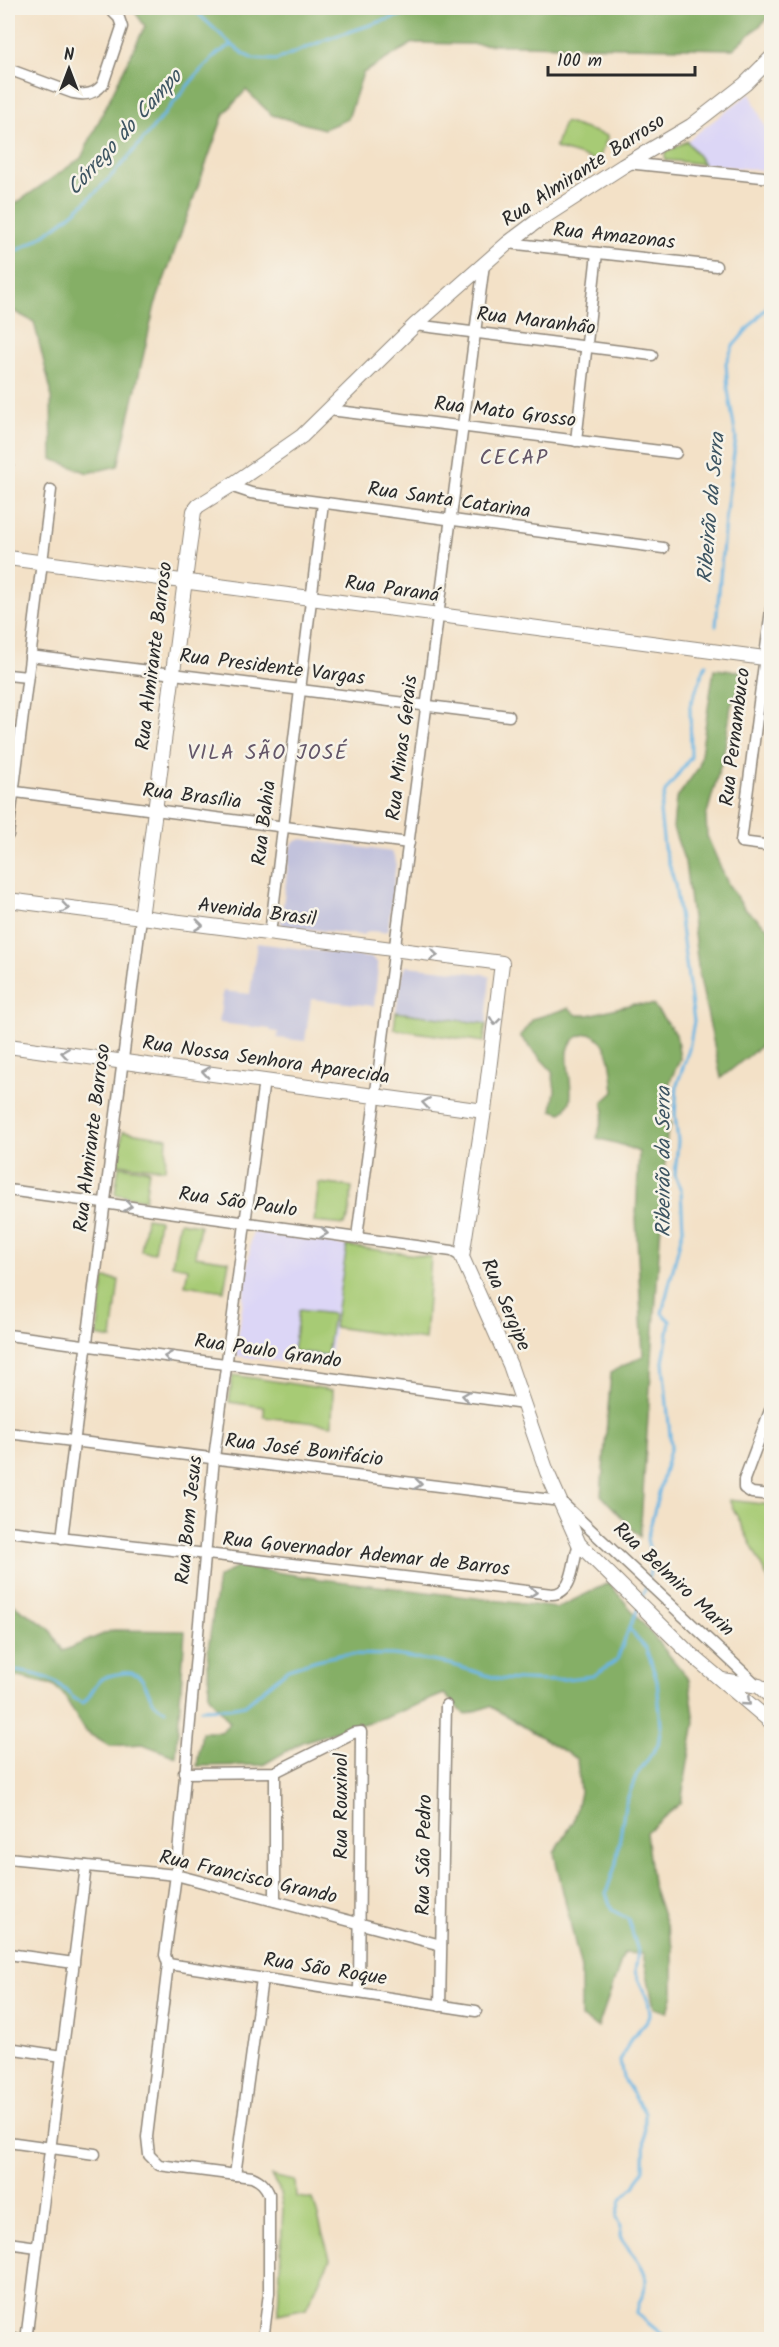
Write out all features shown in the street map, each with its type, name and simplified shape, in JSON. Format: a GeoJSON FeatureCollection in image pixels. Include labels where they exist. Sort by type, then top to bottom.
{"type":"FeatureCollection","features":[{"type":"Feature","properties":{"kind":"street"},"geometry":{"type":"LineString","coordinates":[[8,69],[73,93],[82,95],[98,90],[103,84],[122,27],[119,18],[109,8]]}},
{"type":"Feature","properties":{"kind":"street","name":"Rua Almirante Barroso"},"geometry":{"type":"LineString","coordinates":[[62,1538],[194,511],[198,506],[302,436],[415,325],[508,243],[536,222],[627,163],[691,126],[745,84],[771,57]]}},
{"type":"Feature","properties":{"kind":"street"},"geometry":{"type":"LineString","coordinates":[[627,163],[771,178]]}},
{"type":"Feature","properties":{"kind":"street","name":"Rua Amazonas"},"geometry":{"type":"LineString","coordinates":[[508,243],[716,266]]}},
{"type":"Feature","properties":{"kind":"street"},"geometry":{"type":"LineString","coordinates":[[576,441],[597,253]]}},
{"type":"Feature","properties":{"kind":"street","name":"Rua Minas Gerais"},"geometry":{"type":"LineString","coordinates":[[357,1238],[484,264]]}},
{"type":"Feature","properties":{"kind":"street","name":"Rua Maranhão"},"geometry":{"type":"LineString","coordinates":[[415,325],[652,355]]}},
{"type":"Feature","properties":{"kind":"street","name":"Rua Mato Grosso"},"geometry":{"type":"LineString","coordinates":[[330,410],[676,453]]}},
{"type":"Feature","properties":{"kind":"street","name":"Rua Santa Catarina"},"geometry":{"type":"LineString","coordinates":[[230,486],[251,493],[663,548]]}},
{"type":"Feature","properties":{"kind":"street"},"geometry":{"type":"LineString","coordinates":[[8,835],[10,792],[51,490]]}},
{"type":"Feature","properties":{"kind":"street","name":"Rua Bahia"},"geometry":{"type":"LineString","coordinates":[[270,934],[323,503]]}},
{"type":"Feature","properties":{"kind":"street","name":"Rua Paraná"},"geometry":{"type":"LineString","coordinates":[[8,558],[768,659]]}},
{"type":"Feature","properties":{"kind":"street","name":"Rua Pernambuco"},"geometry":{"type":"LineString","coordinates":[[771,602],[768,659],[741,842],[771,846]]}},
{"type":"Feature","properties":{"kind":"street","name":"Rua Presidente Vargas"},"geometry":{"type":"LineString","coordinates":[[30,656],[509,716]]}},
{"type":"Feature","properties":{"kind":"street"},"geometry":{"type":"LineString","coordinates":[[8,675],[27,677]]}},
{"type":"Feature","properties":{"kind":"street","name":"Rua Brasília"},"geometry":{"type":"LineString","coordinates":[[10,792],[409,843]]}},
{"type":"Feature","properties":{"kind":"street","name":"Avenida Brasil"},"geometry":{"type":"LineString","coordinates":[[8,900],[502,963]]}},
{"type":"Feature","properties":{"kind":"street","name":"Rua Sergipe"},"geometry":{"type":"LineString","coordinates":[[502,963],[484,1111],[462,1257],[510,1365],[547,1472],[579,1545]]}},
{"type":"Feature","properties":{"kind":"street","name":"Rua Nossa Senhora Aparecida"},"geometry":{"type":"LineString","coordinates":[[8,1046],[484,1111]]}},
{"type":"Feature","properties":{"kind":"street","name":"Rua Bom Jesus"},"geometry":{"type":"LineString","coordinates":[[235,2175],[159,2165],[149,2155],[147,2147],[168,1964],[165,1955],[176,1875],[214,1458],[264,1080]]}},
{"type":"Feature","properties":{"kind":"street","name":"Rua São Paulo"},"geometry":{"type":"LineString","coordinates":[[8,1190],[452,1251],[462,1257]]}},
{"type":"Feature","properties":{"kind":"street","name":"Rua Paulo Grando"},"geometry":{"type":"LineString","coordinates":[[8,1335],[524,1404]]}},
{"type":"Feature","properties":{"kind":"street"},"geometry":{"type":"LineString","coordinates":[[771,1405],[744,1480],[744,1488],[752,1493],[771,1496]]}},
{"type":"Feature","properties":{"kind":"street","name":"Rua José Bonifácio"},"geometry":{"type":"LineString","coordinates":[[8,1433],[560,1501]]}},
{"type":"Feature","properties":{"kind":"street","name":"Rua Belmiro Marin"},"geometry":{"type":"LineString","coordinates":[[560,1501],[771,1698]]}},
{"type":"Feature","properties":{"kind":"street","name":"Rua Governador Ademar de Barros"},"geometry":{"type":"LineString","coordinates":[[8,1531],[204,1556],[552,1594],[560,1594],[567,1588],[579,1545]]}},
{"type":"Feature","properties":{"kind":"street"},"geometry":{"type":"LineString","coordinates":[[579,1545],[687,1651],[771,1724]]}},
{"type":"Feature","properties":{"kind":"street"},"geometry":{"type":"LineString","coordinates":[[722,1680],[759,1686]]}},
{"type":"Feature","properties":{"kind":"street","name":"Rua São Pedro"},"geometry":{"type":"LineString","coordinates":[[440,2006],[446,1705]]}},
{"type":"Feature","properties":{"kind":"street","name":"Rua Rouxinol"},"geometry":{"type":"LineString","coordinates":[[184,1773],[275,1772],[353,1733],[361,1732],[359,1923]]}},
{"type":"Feature","properties":{"kind":"street"},"geometry":{"type":"LineString","coordinates":[[275,1772],[275,1901]]}},
{"type":"Feature","properties":{"kind":"street","name":"Rua Francisco Grando"},"geometry":{"type":"LineString","coordinates":[[8,1858],[176,1875],[441,1945]]}},
{"type":"Feature","properties":{"kind":"street"},"geometry":{"type":"LineString","coordinates":[[26,2340],[86,1866]]}},
{"type":"Feature","properties":{"kind":"street"},"geometry":{"type":"LineString","coordinates":[[359,1923],[359,1993]]}},
{"type":"Feature","properties":{"kind":"street"},"geometry":{"type":"LineString","coordinates":[[8,1954],[74,1963]]}},
{"type":"Feature","properties":{"kind":"street","name":"Rua São Roque"},"geometry":{"type":"LineString","coordinates":[[168,1964],[476,2011]]}},
{"type":"Feature","properties":{"kind":"street"},"geometry":{"type":"LineString","coordinates":[[262,1979],[235,2175],[260,2180],[269,2194],[269,2293],[263,2340]]}},
{"type":"Feature","properties":{"kind":"street"},"geometry":{"type":"LineString","coordinates":[[8,2048],[62,2056]]}},
{"type":"Feature","properties":{"kind":"street"},"geometry":{"type":"LineString","coordinates":[[8,2142],[95,2154]]}},
{"type":"Feature","properties":{"kind":"street"},"geometry":{"type":"LineString","coordinates":[[8,2243],[38,2247]]}},
{"type":"Feature","properties":{"kind":"street"},"geometry":{"type":"LineString","coordinates":[[8,2338],[19,2340]]}},
{"type":"Feature","properties":{"kind":"shaded area"},"geometry":{"type":"Polygon","coordinates":[[[750,93],[771,140],[771,171],[704,164],[687,141],[750,93]]]}},
{"type":"Feature","properties":{"kind":"shaded area"},"geometry":{"type":"Polygon","coordinates":[[[302,839],[392,852],[396,862],[388,930],[369,931],[362,935],[283,926],[281,922],[290,848],[294,842],[302,839]]]}},
{"type":"Feature","properties":{"kind":"shaded area"},"geometry":{"type":"Polygon","coordinates":[[[257,943],[372,958],[377,962],[378,968],[374,1006],[311,999],[305,1041],[277,1038],[278,1032],[270,1029],[219,1023],[223,991],[250,994],[257,943]]]}},
{"type":"Feature","properties":{"kind":"shaded area"},"geometry":{"type":"Polygon","coordinates":[[[407,966],[483,974],[490,977],[486,1024],[396,1012],[403,971],[407,966]]]}},
{"type":"Feature","properties":{"kind":"shaded area"},"geometry":{"type":"Polygon","coordinates":[[[254,1232],[347,1246],[328,1368],[238,1356],[236,1353],[254,1232]]]}},
{"type":"Feature","properties":{"kind":"green space"},"geometry":{"type":"Polygon","coordinates":[[[132,8],[771,8],[772,15],[733,49],[413,43],[363,73],[348,119],[324,129],[272,115],[246,90],[224,114],[155,305],[118,466],[88,473],[52,459],[51,391],[34,322],[8,308],[8,209],[81,158],[145,26],[132,8]]]}},
{"type":"Feature","properties":{"kind":"green space"},"geometry":{"type":"Polygon","coordinates":[[[564,122],[608,136],[598,161],[555,148],[564,122]]]}},
{"type":"Feature","properties":{"kind":"green space"},"geometry":{"type":"Polygon","coordinates":[[[687,141],[704,164],[665,160],[665,153],[687,141]]]}},
{"type":"Feature","properties":{"kind":"green space"},"geometry":{"type":"Polygon","coordinates":[[[714,669],[747,672],[731,706],[724,753],[706,817],[707,836],[728,884],[744,908],[772,931],[771,1038],[721,1078],[699,974],[685,862],[673,828],[676,799],[699,767],[714,669]]]}},
{"type":"Feature","properties":{"kind":"green space"},"geometry":{"type":"Polygon","coordinates":[[[633,1004],[653,1005],[676,1034],[680,1059],[671,1079],[660,1116],[671,1123],[667,1134],[640,1537],[601,1495],[611,1372],[643,1356],[636,1217],[639,1152],[597,1138],[604,1112],[603,1102],[614,1092],[609,1056],[599,1039],[592,1034],[585,1034],[574,1039],[570,1046],[568,1064],[571,1094],[569,1103],[562,1113],[552,1110],[555,1090],[552,1071],[520,1036],[533,1019],[569,1008],[577,1015],[589,1015],[633,1004]]]}},
{"type":"Feature","properties":{"kind":"green space"},"geometry":{"type":"Polygon","coordinates":[[[396,1012],[486,1024],[484,1042],[394,1029],[396,1012]]]}},
{"type":"Feature","properties":{"kind":"green space"},"geometry":{"type":"Polygon","coordinates":[[[123,1131],[167,1138],[165,1169],[118,1164],[123,1131]]]}},
{"type":"Feature","properties":{"kind":"green space"},"geometry":{"type":"Polygon","coordinates":[[[119,1166],[149,1170],[145,1200],[115,1194],[119,1166]]]}},
{"type":"Feature","properties":{"kind":"green space"},"geometry":{"type":"Polygon","coordinates":[[[319,1183],[352,1187],[349,1217],[344,1225],[314,1222],[319,1183]]]}},
{"type":"Feature","properties":{"kind":"green space"},"geometry":{"type":"Polygon","coordinates":[[[146,1218],[159,1220],[154,1253],[141,1251],[146,1218]]]}},
{"type":"Feature","properties":{"kind":"green space"},"geometry":{"type":"Polygon","coordinates":[[[179,1222],[200,1225],[195,1256],[229,1261],[224,1291],[185,1285],[188,1268],[172,1265],[179,1222]]]}},
{"type":"Feature","properties":{"kind":"green space"},"geometry":{"type":"Polygon","coordinates":[[[347,1246],[431,1257],[425,1340],[334,1327],[347,1246]]]}},
{"type":"Feature","properties":{"kind":"green space"},"geometry":{"type":"Polygon","coordinates":[[[104,1278],[119,1280],[112,1339],[97,1336],[104,1278]]]}},
{"type":"Feature","properties":{"kind":"green space"},"geometry":{"type":"Polygon","coordinates":[[[299,1310],[333,1314],[327,1355],[293,1351],[299,1310]]]}},
{"type":"Feature","properties":{"kind":"green space"},"geometry":{"type":"Polygon","coordinates":[[[233,1375],[333,1390],[332,1425],[264,1417],[264,1407],[229,1402],[233,1375]]]}},
{"type":"Feature","properties":{"kind":"green space"},"geometry":{"type":"Polygon","coordinates":[[[729,1500],[771,1505],[771,1585],[729,1500]]]}},
{"type":"Feature","properties":{"kind":"green space"},"geometry":{"type":"Polygon","coordinates":[[[238,1566],[320,1579],[557,1608],[609,1583],[689,1679],[695,1722],[681,1803],[646,1832],[652,1883],[673,1946],[673,1994],[668,2012],[654,2008],[643,1954],[624,1953],[598,2027],[581,2018],[581,1969],[554,1853],[574,1821],[580,1792],[577,1759],[490,1706],[465,1715],[444,1694],[389,1716],[302,1742],[263,1765],[197,1766],[202,1732],[221,1732],[230,1723],[209,1696],[208,1650],[218,1578],[238,1566]]]}},
{"type":"Feature","properties":{"kind":"green space"},"geometry":{"type":"Polygon","coordinates":[[[8,1601],[49,1628],[63,1651],[113,1630],[185,1631],[176,1757],[143,1744],[109,1746],[86,1732],[63,1694],[53,1685],[19,1677],[8,1678],[8,1601]]]}},
{"type":"Feature","properties":{"kind":"green space"},"geometry":{"type":"Polygon","coordinates":[[[271,2176],[295,2181],[296,2197],[313,2199],[330,2259],[306,2308],[278,2314],[283,2207],[279,2189],[271,2176]]]}},
{"type":"Feature","properties":{"kind":"waterway"},"geometry":{"type":"LineString","coordinates":[[192,8],[244,54],[253,59],[276,60],[330,38],[398,16],[436,8]]}},
{"type":"Feature","properties":{"kind":"waterway","name":"Córrego do Campo"},"geometry":{"type":"LineString","coordinates":[[8,255],[65,220],[90,198],[114,174],[201,70],[218,53],[232,45]]}},
{"type":"Feature","properties":{"kind":"waterway","name":"Ribeirão da Serra"},"geometry":{"type":"LineString","coordinates":[[716,626],[725,519],[736,438],[726,363],[733,346],[772,301]]}},
{"type":"Feature","properties":{"kind":"waterway","name":"Ribeirão da Serra"},"geometry":{"type":"LineString","coordinates":[[648,1581],[652,1561],[647,1539],[671,1446],[663,1362],[670,1321],[662,1313],[683,1229],[681,1191],[675,1175],[678,1141],[675,1115],[677,1085],[689,1049],[694,1021],[675,884],[664,847],[660,812],[665,792],[691,757],[690,706],[706,664]]}},
{"type":"Feature","properties":{"kind":"waterway","name":"Ribeirão da Serra"},"geometry":{"type":"LineString","coordinates":[[641,1600],[646,1587]]}},
{"type":"Feature","properties":{"kind":"waterway","name":"Ribeirão da Serra"},"geometry":{"type":"LineString","coordinates":[[638,1609],[629,1628],[646,1649],[651,1662],[657,1681],[661,1725],[658,1745],[636,1776],[625,1805],[616,1864],[606,1893],[612,1910],[628,1919],[638,1951],[635,1972],[648,2000],[650,2014],[631,2039],[620,2061],[623,2078],[645,2113],[644,2169],[634,2187],[621,2199],[617,2217],[621,2226],[620,2236],[640,2263],[645,2275],[646,2285],[637,2314],[669,2340]]}},
{"type":"Feature","properties":{"kind":"waterway"},"geometry":{"type":"LineString","coordinates":[[201,1709],[245,1705],[288,1669],[344,1654],[394,1655],[450,1664],[499,1679],[548,1681],[593,1676],[617,1660],[629,1628]]}},
{"type":"Feature","properties":{"kind":"waterway"},"geometry":{"type":"LineString","coordinates":[[8,1670],[50,1679],[83,1703],[102,1679],[117,1674],[132,1673],[139,1676],[153,1700],[165,1710]]}},
{"type":"Feature","properties":{"kind":"district","name":"CECAP"},"geometry":{"type":"Point","coordinates":[514,458]}},
{"type":"Feature","properties":{"kind":"district","name":"VILA SÃO JOSÉ"},"geometry":{"type":"Point","coordinates":[268,753]}}]}
